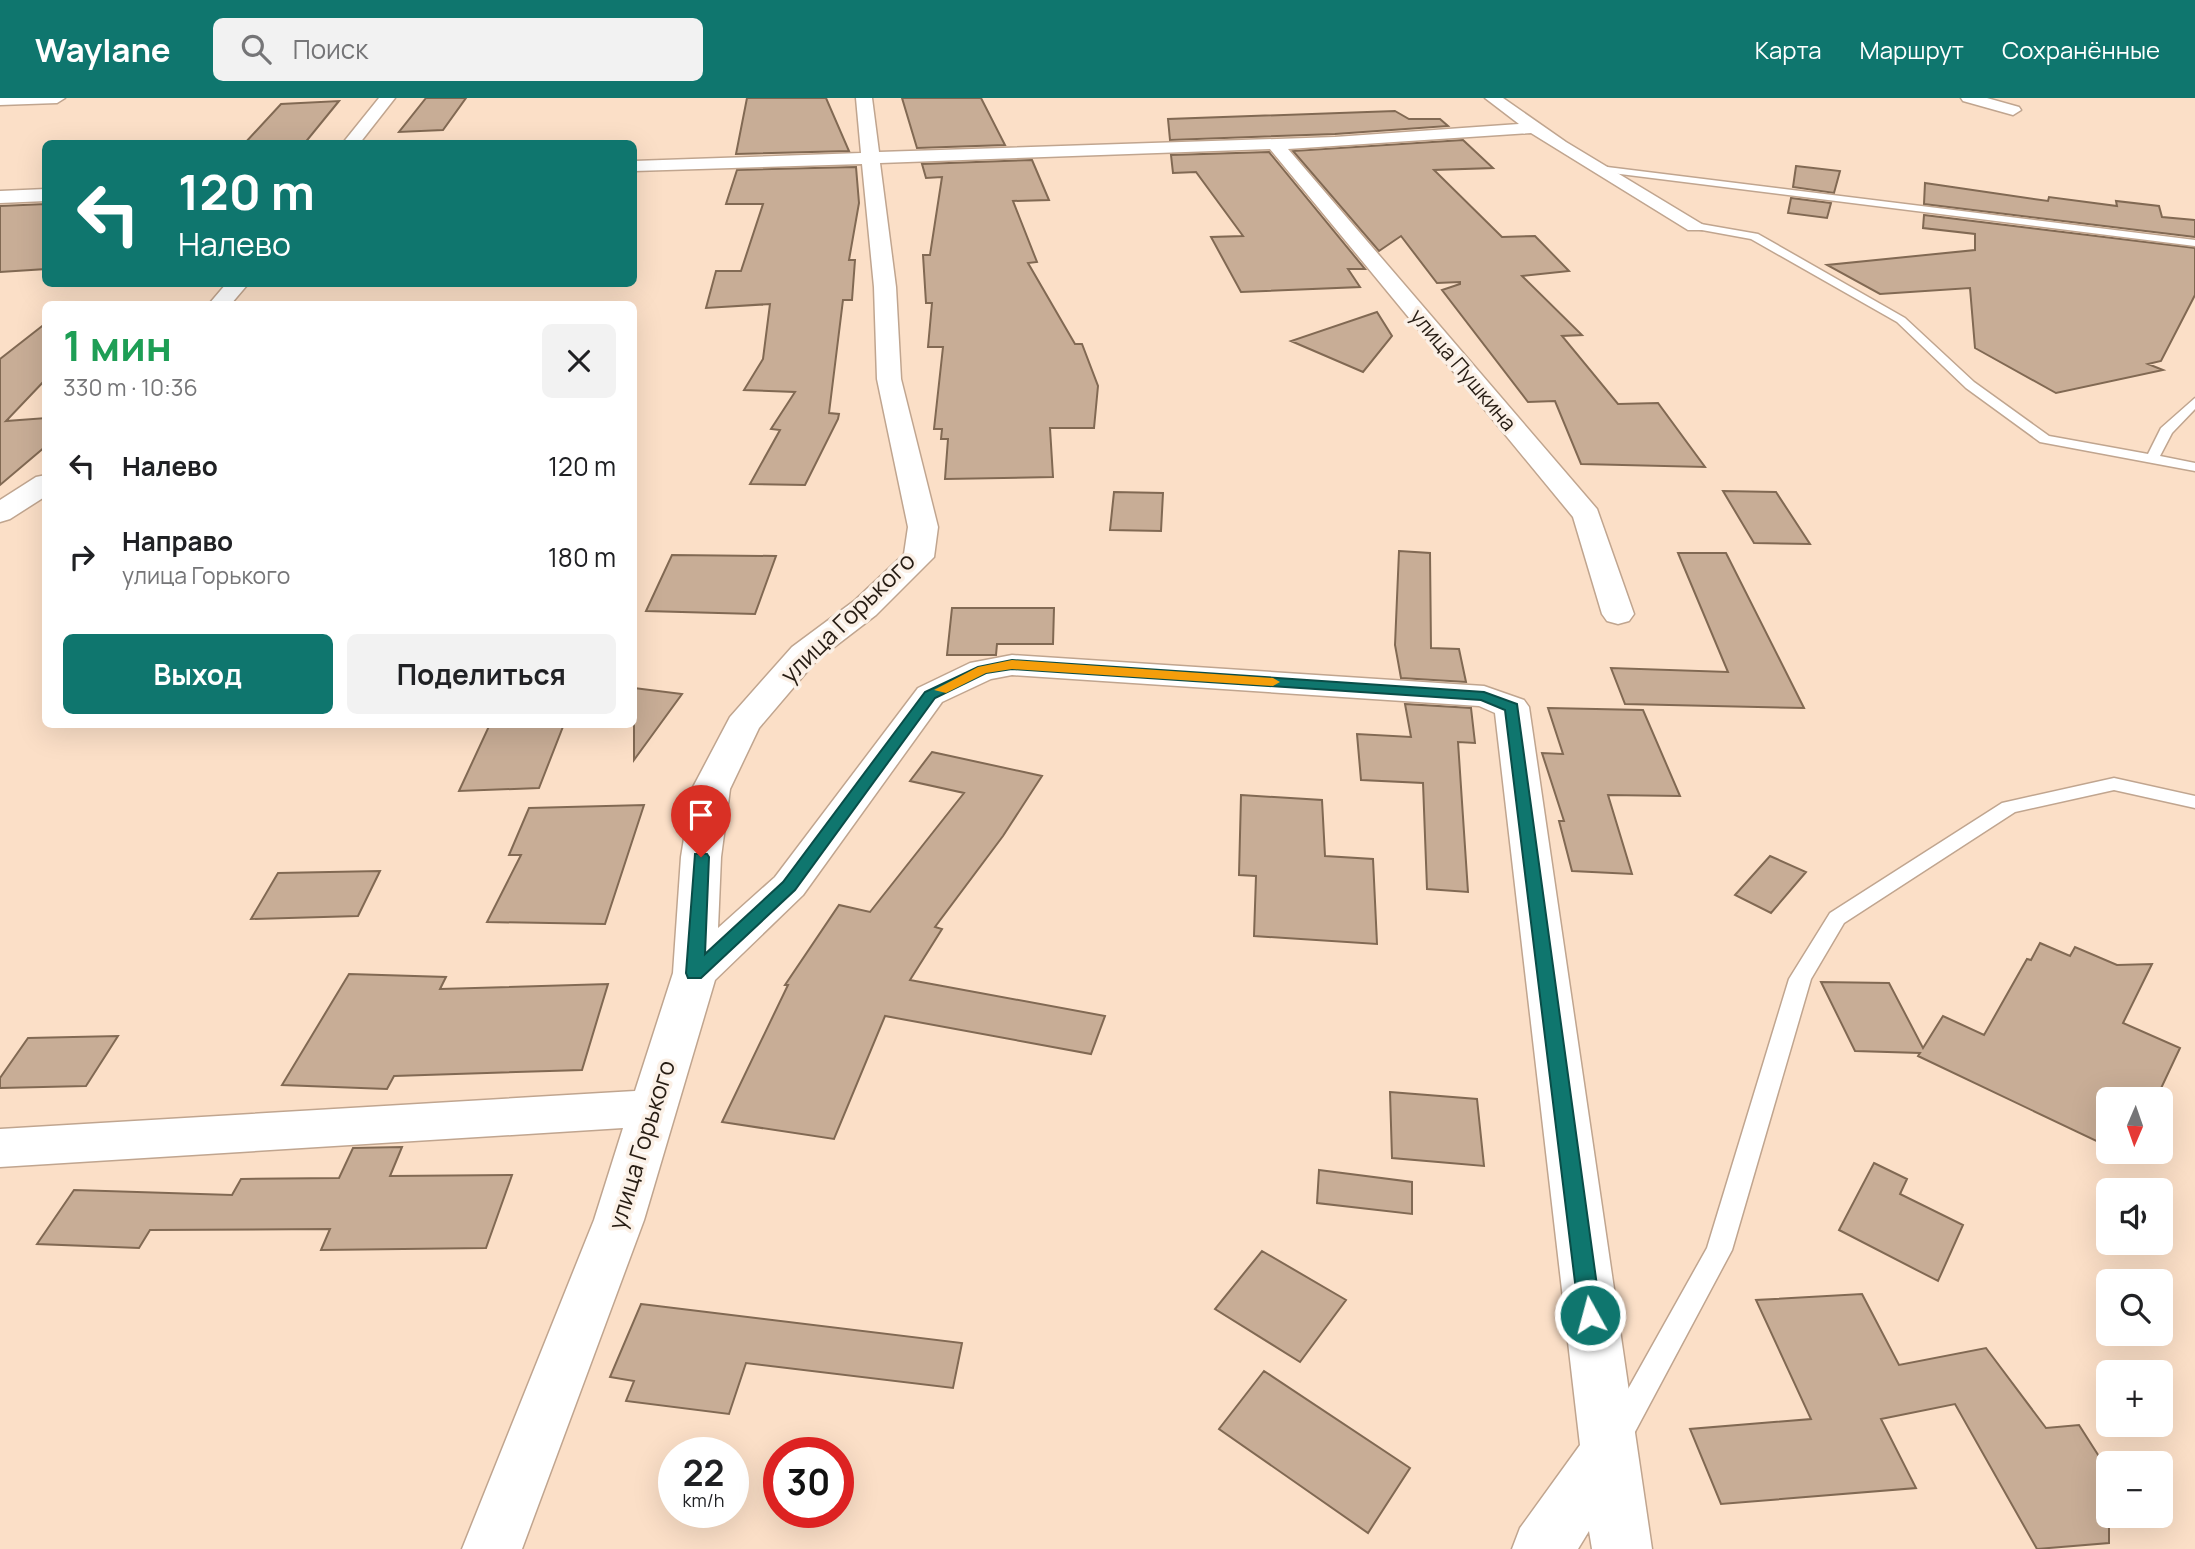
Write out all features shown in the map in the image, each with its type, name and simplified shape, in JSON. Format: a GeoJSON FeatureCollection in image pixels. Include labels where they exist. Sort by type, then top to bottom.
{"type":"FeatureCollection","features":[{"type":"Feature","properties":{"kind":"street"},"geometry":{"type":"LineString","coordinates":[[0,100],[57,98]]}},
{"type":"Feature","properties":{"kind":"street"},"geometry":{"type":"LineString","coordinates":[[353,140],[387,98]]}},
{"type":"Feature","properties":{"kind":"street","name":"улица Горького"},"geometry":{"type":"LineString","coordinates":[[492,1549],[619,1220],[695,973],[701,857],[711,789],[743,725],[804,654],[865,608],[919,557],[923,527],[889,379],[885,287],[864,98]]}},
{"type":"Feature","properties":{"kind":"street"},"geometry":{"type":"LineString","coordinates":[[1493,98],[1599,169],[1695,226]]}},
{"type":"Feature","properties":{"kind":"street"},"geometry":{"type":"LineString","coordinates":[[1969,98],[2013,110]]}},
{"type":"Feature","properties":{"kind":"street"},"geometry":{"type":"LineString","coordinates":[[637,166],[1273,143],[1536,128]]}},
{"type":"Feature","properties":{"kind":"street","name":"улица Пушкина"},"geometry":{"type":"LineString","coordinates":[[1273,143],[1587,515],[1618,614]]}},
{"type":"Feature","properties":{"kind":"street"},"geometry":{"type":"LineString","coordinates":[[0,197],[42,195]]}},
{"type":"Feature","properties":{"kind":"street"},"geometry":{"type":"LineString","coordinates":[[223,301],[234,287]]}},
{"type":"Feature","properties":{"kind":"street"},"geometry":{"type":"LineString","coordinates":[[0,513],[42,486]]}},
{"type":"Feature","properties":{"kind":"street"},"geometry":{"type":"LineString","coordinates":[[695,973],[789,886],[930,695],[982,670],[1012,665],[1471,695],[1484,696],[1512,707],[1622,1549]]}},
{"type":"Feature","properties":{"kind":"street"},"geometry":{"type":"LineString","coordinates":[[0,1148],[653,1108]]}},
{"type":"Feature","properties":{"kind":"street"},"geometry":{"type":"LineString","coordinates":[[1542,1549],[1608,1453]]}},
{"type":"Feature","properties":{"kind":"lane"},"geometry":{"type":"LineString","coordinates":[[1599,169],[2195,243]]}},
{"type":"Feature","properties":{"kind":"lane"},"geometry":{"type":"LineString","coordinates":[[1695,226],[1754,236],[1901,320],[1970,385],[2045,439],[2195,467]]}},
{"type":"Feature","properties":{"kind":"lane"},"geometry":{"type":"LineString","coordinates":[[2152,459],[2166,431],[2195,402]]}},
{"type":"Feature","properties":{"kind":"lane"},"geometry":{"type":"LineString","coordinates":[[1608,1453],[1719,1250],[1800,979],[1837,918],[2009,807],[2114,783],[2195,802]]}},
{"type":"Feature","properties":{"kind":"building"},"geometry":{"type":"Polygon","coordinates":[[[426,98],[466,98],[443,130],[399,132],[426,98]]]}},
{"type":"Feature","properties":{"kind":"building"},"geometry":{"type":"Polygon","coordinates":[[[747,98],[826,98],[849,151],[736,154],[747,98]]]}},
{"type":"Feature","properties":{"kind":"building"},"geometry":{"type":"Polygon","coordinates":[[[902,98],[981,98],[1005,145],[917,148],[902,98]]]}},
{"type":"Feature","properties":{"kind":"building"},"geometry":{"type":"Polygon","coordinates":[[[339,101],[307,140],[248,140],[281,104],[339,101]]]}},
{"type":"Feature","properties":{"kind":"building"},"geometry":{"type":"Polygon","coordinates":[[[1395,111],[1409,119],[1440,119],[1448,126],[1335,134],[1170,140],[1168,119],[1395,111]]]}},
{"type":"Feature","properties":{"kind":"building"},"geometry":{"type":"Polygon","coordinates":[[[1463,140],[1493,168],[1434,170],[1502,237],[1535,236],[1569,271],[1522,276],[1582,335],[1562,336],[1618,404],[1658,403],[1705,467],[1581,464],[1555,401],[1528,402],[1442,290],[1460,282],[1437,283],[1401,236],[1379,251],[1293,151],[1463,140]]]}},
{"type":"Feature","properties":{"kind":"building"},"geometry":{"type":"Polygon","coordinates":[[[1269,152],[1365,269],[1348,269],[1360,287],[1241,292],[1211,237],[1243,236],[1196,172],[1173,173],[1171,155],[1269,152]]]}},
{"type":"Feature","properties":{"kind":"building"},"geometry":{"type":"Polygon","coordinates":[[[1032,160],[1049,200],[1013,201],[1037,262],[1028,263],[1075,344],[1082,344],[1098,386],[1094,428],[1050,428],[1053,477],[945,479],[948,439],[941,439],[942,429],[934,429],[943,347],[928,347],[932,303],[926,303],[923,255],[930,255],[942,177],[926,178],[922,164],[1032,160]]]}},
{"type":"Feature","properties":{"kind":"building"},"geometry":{"type":"Polygon","coordinates":[[[1796,166],[1840,171],[1834,193],[1793,187],[1796,166]]]}},
{"type":"Feature","properties":{"kind":"building"},"geometry":{"type":"Polygon","coordinates":[[[856,167],[859,203],[849,260],[855,260],[852,300],[843,300],[829,413],[839,414],[838,419],[805,485],[750,484],[780,430],[771,429],[795,392],[744,390],[763,359],[770,304],[706,308],[716,271],[741,271],[763,204],[726,204],[737,170],[856,167]]]}},
{"type":"Feature","properties":{"kind":"building"},"geometry":{"type":"Polygon","coordinates":[[[1925,183],[2048,201],[2049,197],[2117,206],[2116,201],[2159,206],[2162,217],[2195,220],[2195,237],[1924,204],[1925,183]]]}},
{"type":"Feature","properties":{"kind":"building"},"geometry":{"type":"Polygon","coordinates":[[[1791,198],[1831,203],[1827,218],[1788,213],[1791,198]]]}},
{"type":"Feature","properties":{"kind":"building"},"geometry":{"type":"Polygon","coordinates":[[[42,204],[42,269],[0,272],[0,206],[42,204]]]}},
{"type":"Feature","properties":{"kind":"building"},"geometry":{"type":"Polygon","coordinates":[[[1924,215],[2195,248],[2195,295],[2161,361],[2148,364],[2163,370],[2056,393],[1975,348],[1970,288],[1880,294],[1827,265],[1975,250],[1975,234],[1923,228],[1924,215]]]}},
{"type":"Feature","properties":{"kind":"building"},"geometry":{"type":"Polygon","coordinates":[[[1377,312],[1392,336],[1363,372],[1291,341],[1377,312]]]}},
{"type":"Feature","properties":{"kind":"building"},"geometry":{"type":"Polygon","coordinates":[[[42,326],[42,383],[6,421],[42,418],[42,449],[0,485],[0,359],[42,326]]]}},
{"type":"Feature","properties":{"kind":"building"},"geometry":{"type":"Polygon","coordinates":[[[1723,491],[1776,492],[1810,544],[1754,543],[1723,491]]]}},
{"type":"Feature","properties":{"kind":"building"},"geometry":{"type":"Polygon","coordinates":[[[1114,492],[1163,493],[1161,531],[1110,530],[1114,492]]]}},
{"type":"Feature","properties":{"kind":"building"},"geometry":{"type":"Polygon","coordinates":[[[1399,551],[1430,553],[1431,648],[1459,649],[1466,682],[1401,678],[1395,645],[1399,551]]]}},
{"type":"Feature","properties":{"kind":"building"},"geometry":{"type":"Polygon","coordinates":[[[1678,553],[1726,553],[1804,708],[1625,704],[1611,668],[1728,672],[1678,553]]]}},
{"type":"Feature","properties":{"kind":"building"},"geometry":{"type":"Polygon","coordinates":[[[672,555],[776,556],[755,614],[646,611],[672,555]]]}},
{"type":"Feature","properties":{"kind":"building"},"geometry":{"type":"Polygon","coordinates":[[[952,608],[1054,608],[1053,644],[997,644],[996,655],[947,655],[952,608]]]}},
{"type":"Feature","properties":{"kind":"building"},"geometry":{"type":"Polygon","coordinates":[[[637,688],[682,694],[634,760],[637,688]]]}},
{"type":"Feature","properties":{"kind":"building"},"geometry":{"type":"Polygon","coordinates":[[[1405,704],[1471,708],[1475,743],[1458,742],[1468,892],[1427,889],[1423,783],[1361,780],[1357,734],[1411,737],[1405,704]]]}},
{"type":"Feature","properties":{"kind":"building"},"geometry":{"type":"Polygon","coordinates":[[[1548,708],[1643,710],[1680,796],[1608,795],[1632,874],[1572,871],[1559,821],[1564,821],[1542,753],[1563,754],[1548,708]]]}},
{"type":"Feature","properties":{"kind":"building"},"geometry":{"type":"Polygon","coordinates":[[[488,728],[562,728],[539,788],[459,791],[488,728]]]}},
{"type":"Feature","properties":{"kind":"building"},"geometry":{"type":"Polygon","coordinates":[[[932,752],[1042,776],[1003,836],[935,927],[942,929],[910,980],[1105,1016],[1091,1054],[885,1016],[834,1139],[722,1122],[788,985],[785,985],[839,905],[870,912],[964,793],[910,781],[932,752]]]}},
{"type":"Feature","properties":{"kind":"building"},"geometry":{"type":"Polygon","coordinates":[[[1241,795],[1322,800],[1325,856],[1373,859],[1377,944],[1254,936],[1256,876],[1239,875],[1241,795]]]}},
{"type":"Feature","properties":{"kind":"building"},"geometry":{"type":"Polygon","coordinates":[[[644,805],[605,924],[487,922],[521,855],[509,855],[529,808],[644,805]]]}},
{"type":"Feature","properties":{"kind":"building"},"geometry":{"type":"Polygon","coordinates":[[[1770,856],[1806,872],[1771,913],[1735,895],[1770,856]]]}},
{"type":"Feature","properties":{"kind":"building"},"geometry":{"type":"Polygon","coordinates":[[[380,871],[358,916],[251,919],[278,873],[380,871]]]}},
{"type":"Feature","properties":{"kind":"building"},"geometry":{"type":"Polygon","coordinates":[[[2040,943],[2070,956],[2075,947],[2117,965],[2152,964],[2123,1023],[2180,1048],[2162,1087],[2096,1087],[2096,1141],[1918,1056],[1920,1053],[1855,1051],[1821,982],[1889,983],[1923,1048],[1943,1016],[1984,1035],[2027,959],[2031,960],[2040,943]]]}},
{"type":"Feature","properties":{"kind":"building"},"geometry":{"type":"Polygon","coordinates":[[[349,974],[446,977],[440,989],[608,984],[582,1070],[394,1076],[387,1089],[282,1085],[349,974]]]}},
{"type":"Feature","properties":{"kind":"building"},"geometry":{"type":"Polygon","coordinates":[[[118,1036],[86,1086],[0,1088],[0,1078],[28,1038],[118,1036]]]}},
{"type":"Feature","properties":{"kind":"building"},"geometry":{"type":"Polygon","coordinates":[[[1390,1092],[1477,1099],[1484,1166],[1392,1158],[1390,1092]]]}},
{"type":"Feature","properties":{"kind":"building"},"geometry":{"type":"Polygon","coordinates":[[[402,1147],[390,1176],[512,1175],[486,1248],[321,1250],[330,1229],[150,1230],[139,1248],[37,1244],[74,1190],[232,1195],[241,1179],[339,1178],[353,1148],[402,1147]]]}},
{"type":"Feature","properties":{"kind":"building"},"geometry":{"type":"Polygon","coordinates":[[[1874,1163],[1907,1179],[1900,1194],[1963,1225],[1938,1281],[1839,1230],[1874,1163]]]}},
{"type":"Feature","properties":{"kind":"building"},"geometry":{"type":"Polygon","coordinates":[[[1319,1170],[1412,1182],[1412,1214],[1317,1203],[1319,1170]]]}},
{"type":"Feature","properties":{"kind":"building"},"geometry":{"type":"Polygon","coordinates":[[[1262,1251],[1346,1300],[1300,1362],[1215,1309],[1262,1251]]]}},
{"type":"Feature","properties":{"kind":"building"},"geometry":{"type":"Polygon","coordinates":[[[1862,1294],[1899,1365],[1986,1348],[2046,1428],[2079,1425],[2096,1452],[2096,1528],[2109,1528],[2109,1543],[2037,1549],[1955,1404],[1881,1419],[1916,1488],[1721,1504],[1690,1429],[1811,1419],[1756,1300],[1862,1294]]]}},
{"type":"Feature","properties":{"kind":"building"},"geometry":{"type":"Polygon","coordinates":[[[641,1304],[962,1343],[953,1388],[746,1363],[729,1414],[626,1401],[634,1381],[610,1377],[641,1304]]]}},
{"type":"Feature","properties":{"kind":"building"},"geometry":{"type":"Polygon","coordinates":[[[1264,1371],[1410,1468],[1368,1533],[1219,1429],[1264,1371]]]}},
{"type":"Feature","properties":{"kind":"slow traffic"},"geometry":{"type":"LineString","coordinates":[[941,690],[982,670],[1012,665],[1273,682]]}},
{"type":"Feature","properties":{"kind":"route"},"geometry":{"type":"LineString","coordinates":[[701,857],[695,973],[789,886],[930,695],[982,670],[1012,665],[1484,696],[1512,707],[1590,1315]]}}]}
